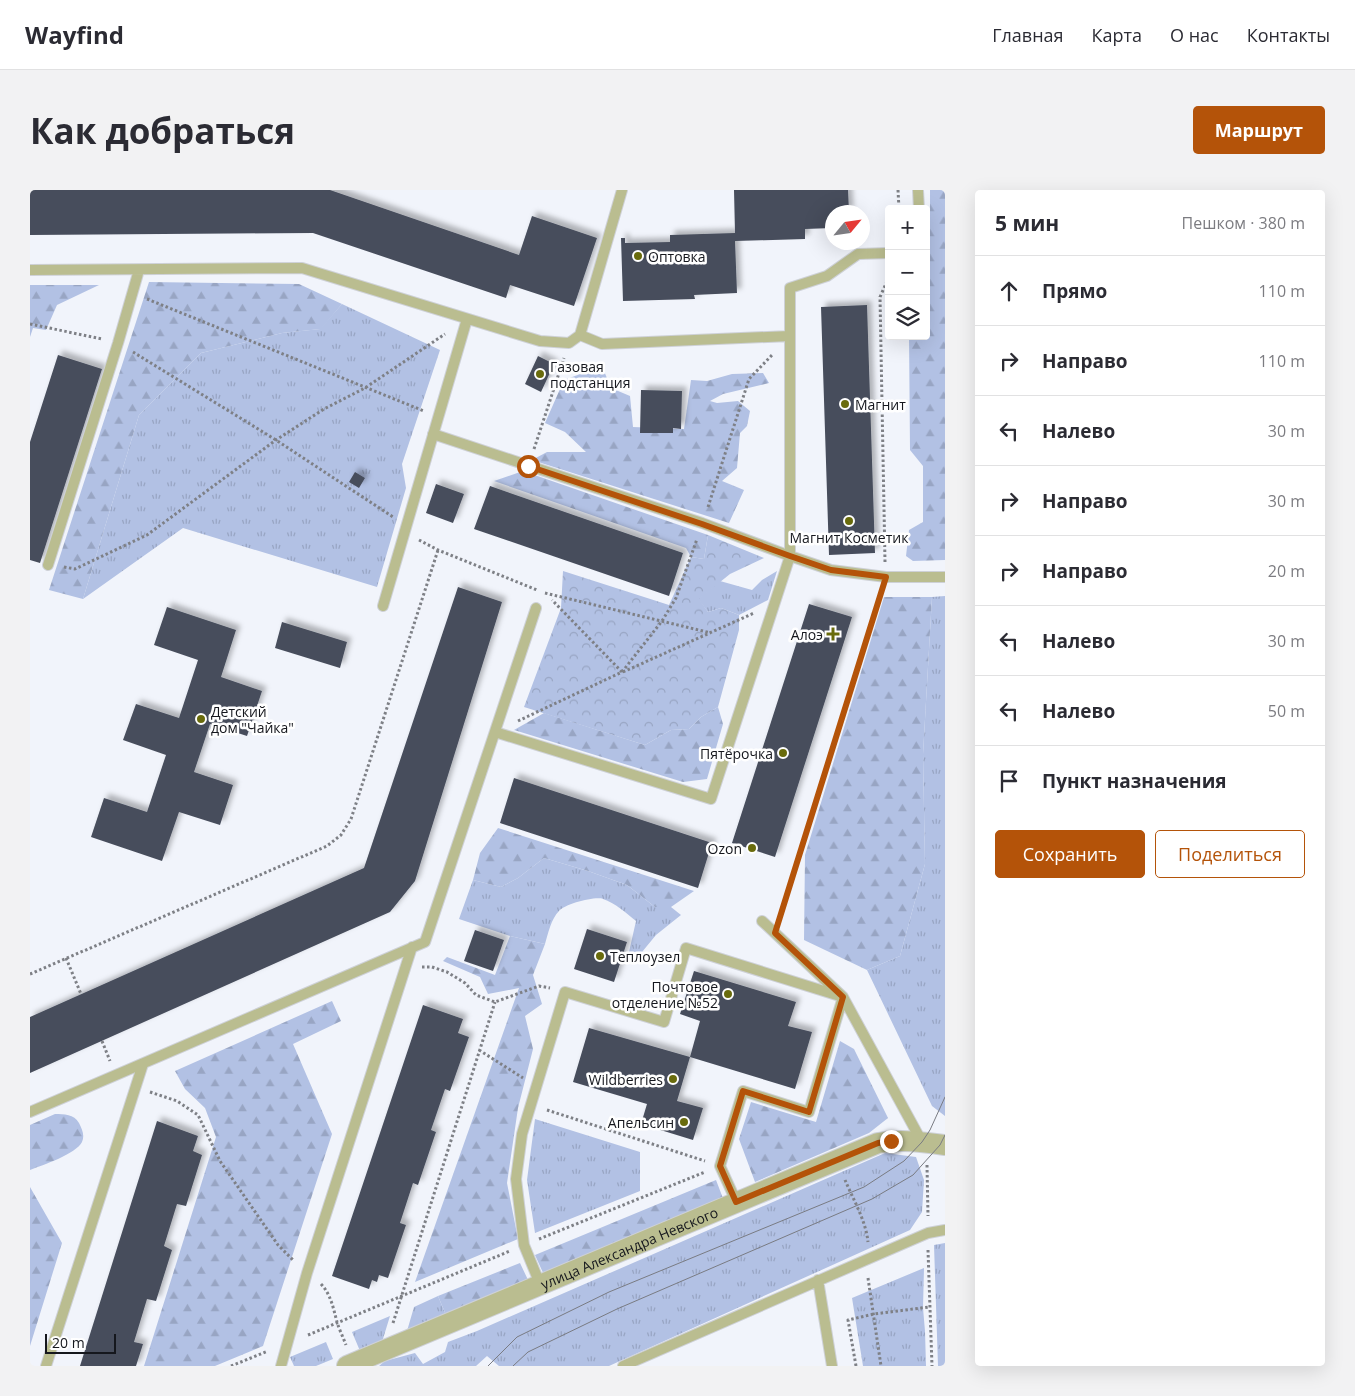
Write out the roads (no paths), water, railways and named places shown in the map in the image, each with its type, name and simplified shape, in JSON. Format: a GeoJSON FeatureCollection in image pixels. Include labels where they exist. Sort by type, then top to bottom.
{"type":"FeatureCollection","features":[{"type":"Feature","properties":{"kind":"street","name":"улица Александра Невского"},"geometry":{"type":"LineString","coordinates":[[350,1364],[878,1143],[891,1141],[945,1145]]}},
{"type":"Feature","properties":{"kind":"lane"},"geometry":{"type":"LineString","coordinates":[[30,270],[302,268],[466,320],[540,341],[570,343],[580,335],[622,190]]}},
{"type":"Feature","properties":{"kind":"lane"},"geometry":{"type":"LineString","coordinates":[[918,190],[918,205]]}},
{"type":"Feature","properties":{"kind":"lane"},"geometry":{"type":"LineString","coordinates":[[495,732],[710,799],[790,556],[790,288],[827,276],[858,254],[885,252]]}},
{"type":"Feature","properties":{"kind":"lane"},"geometry":{"type":"LineString","coordinates":[[48,565],[139,270]]}},
{"type":"Feature","properties":{"kind":"lane"},"geometry":{"type":"LineString","coordinates":[[383,606],[466,320]]}},
{"type":"Feature","properties":{"kind":"lane"},"geometry":{"type":"LineString","coordinates":[[580,335],[602,344],[790,336]]}},
{"type":"Feature","properties":{"kind":"lane"},"geometry":{"type":"LineString","coordinates":[[433,434],[702,524],[831,570],[886,577],[945,577]]}},
{"type":"Feature","properties":{"kind":"lane"},"geometry":{"type":"LineString","coordinates":[[30,1112],[425,942],[536,608]]}},
{"type":"Feature","properties":{"kind":"lane"},"geometry":{"type":"LineString","coordinates":[[762,921],[843,997],[922,1142]]}},
{"type":"Feature","properties":{"kind":"lane"},"geometry":{"type":"LineString","coordinates":[[281,1366],[307,1273],[412,947]]}},
{"type":"Feature","properties":{"kind":"lane"},"geometry":{"type":"LineString","coordinates":[[540,1284],[524,1245],[516,1179],[522,1134],[565,992],[664,1022],[686,948],[843,997]]}},
{"type":"Feature","properties":{"kind":"lane"},"geometry":{"type":"LineString","coordinates":[[736,1202],[720,1166],[743,1091],[809,1112],[843,997]]}},
{"type":"Feature","properties":{"kind":"lane"},"geometry":{"type":"LineString","coordinates":[[46,1366],[143,1064]]}},
{"type":"Feature","properties":{"kind":"lane"},"geometry":{"type":"LineString","coordinates":[[623,1366],[928,1233],[945,1230]]}},
{"type":"Feature","properties":{"kind":"lane"},"geometry":{"type":"LineString","coordinates":[[818,1280],[832,1366]]}},
{"type":"Feature","properties":{"kind":"tram line"},"geometry":{"type":"LineString","coordinates":[[488,1366],[517,1337],[609,1292],[864,1187],[904,1161],[922,1142],[930,1130],[945,1097]]}},
{"type":"Feature","properties":{"kind":"tram line"},"geometry":{"type":"LineString","coordinates":[[513,1366],[528,1352],[617,1309],[872,1199],[913,1175],[940,1145],[945,1135]]}},
{"type":"Feature","properties":{"kind":"place","name":"Оптовка"},"geometry":{"type":"Point","coordinates":[638,256]}},
{"type":"Feature","properties":{"kind":"place","name":"Газовая подстанция"},"geometry":{"type":"Point","coordinates":[540,374]}},
{"type":"Feature","properties":{"kind":"place","name":"Магнит"},"geometry":{"type":"Point","coordinates":[845,404]}},
{"type":"Feature","properties":{"kind":"place","name":"Магнит Косметик"},"geometry":{"type":"Point","coordinates":[849,521]}},
{"type":"Feature","properties":{"kind":"place","name":"Алоэ"},"geometry":{"type":"Point","coordinates":[833,634]}},
{"type":"Feature","properties":{"kind":"place","name":"Детский дом \"Чайка\""},"geometry":{"type":"Point","coordinates":[201,719]}},
{"type":"Feature","properties":{"kind":"place","name":"Пятёрочка"},"geometry":{"type":"Point","coordinates":[783,753]}},
{"type":"Feature","properties":{"kind":"place","name":"Ozon"},"geometry":{"type":"Point","coordinates":[752,848]}},
{"type":"Feature","properties":{"kind":"place","name":"Теплоузел"},"geometry":{"type":"Point","coordinates":[600,956]}},
{"type":"Feature","properties":{"kind":"place","name":"Почтовое отделение №52"},"geometry":{"type":"Point","coordinates":[728,994]}},
{"type":"Feature","properties":{"kind":"place","name":"Wildberries"},"geometry":{"type":"Point","coordinates":[673,1079]}},
{"type":"Feature","properties":{"kind":"place","name":"Апельсин"},"geometry":{"type":"Point","coordinates":[684,1122]}}]}
